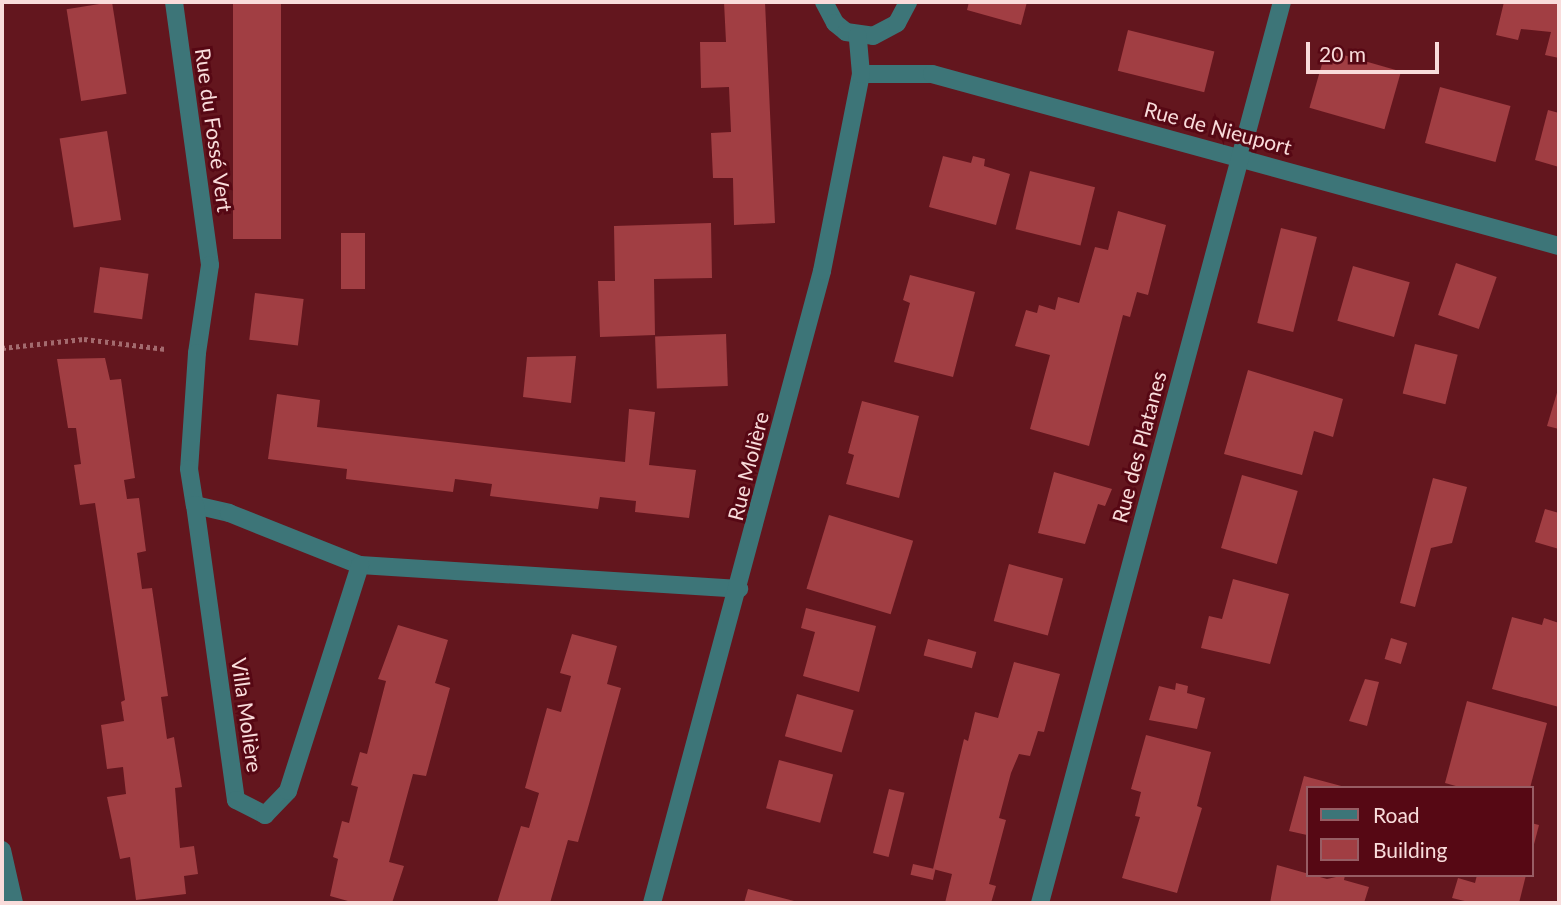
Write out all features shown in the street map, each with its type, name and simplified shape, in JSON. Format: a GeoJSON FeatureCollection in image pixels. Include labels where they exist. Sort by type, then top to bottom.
{"type":"FeatureCollection","features":[{"type":"Feature","properties":{"kind":"street","name":"Rue du Fossé Vert"},"geometry":{"type":"LineString","coordinates":[[174,2],[210,265]]}},
{"type":"Feature","properties":{"kind":"street"},"geometry":{"type":"LineString","coordinates":[[824,2],[835,23],[858,36],[886,31],[897,23],[908,2]]}},
{"type":"Feature","properties":{"kind":"street","name":"Rue des Platanes"},"geometry":{"type":"LineString","coordinates":[[1040,903],[1282,2]]}},
{"type":"Feature","properties":{"kind":"street","name":"Rue Molière"},"geometry":{"type":"LineString","coordinates":[[652,903],[739,589],[822,271],[861,74],[858,36]]}},
{"type":"Feature","properties":{"kind":"street","name":"Rue de Nieuport"},"geometry":{"type":"LineString","coordinates":[[861,74],[932,74],[1559,246]]}},
{"type":"Feature","properties":{"kind":"street","name":"Villa Molière"},"geometry":{"type":"LineString","coordinates":[[210,265],[197,353],[190,469],[236,800],[265,815],[288,791],[360,565]]}},
{"type":"Feature","properties":{"kind":"street"},"geometry":{"type":"LineString","coordinates":[[195,505],[229,513],[360,565],[739,589]]}},
{"type":"Feature","properties":{"kind":"street"},"geometry":{"type":"LineString","coordinates":[[2,850],[14,903]]}},
{"type":"Feature","properties":{"kind":"path"},"geometry":{"type":"LineString","coordinates":[[2,348],[84,338],[197,353]]}},
{"type":"Feature","properties":{"kind":"building"},"geometry":{"type":"Polygon","coordinates":[[[112,2],[127,94],[81,101],[67,9],[112,2]]]}},
{"type":"Feature","properties":{"kind":"building"},"geometry":{"type":"Polygon","coordinates":[[[233,2],[281,2],[281,239],[233,239],[233,2]]]}},
{"type":"Feature","properties":{"kind":"building"},"geometry":{"type":"Polygon","coordinates":[[[724,2],[765,2],[775,223],[734,225],[733,178],[713,178],[711,133],[731,132],[729,87],[701,88],[700,42],[726,42],[724,2]]]}},
{"type":"Feature","properties":{"kind":"building"},"geometry":{"type":"Polygon","coordinates":[[[969,2],[1027,2],[1021,25],[967,10],[969,2]]]}},
{"type":"Feature","properties":{"kind":"building"},"geometry":{"type":"Polygon","coordinates":[[[1504,2],[1559,2],[1559,58],[1545,55],[1551,32],[1521,29],[1518,40],[1496,35],[1504,2]]]}},
{"type":"Feature","properties":{"kind":"building"},"geometry":{"type":"Polygon","coordinates":[[[1128,30],[1214,52],[1204,92],[1118,71],[1128,30]]]}},
{"type":"Feature","properties":{"kind":"building"},"geometry":{"type":"Polygon","coordinates":[[[1326,50],[1401,71],[1384,129],[1309,108],[1326,50]]]}},
{"type":"Feature","properties":{"kind":"building"},"geometry":{"type":"Polygon","coordinates":[[[1440,87],[1511,106],[1496,162],[1425,143],[1440,87]]]}},
{"type":"Feature","properties":{"kind":"building"},"geometry":{"type":"Polygon","coordinates":[[[1548,110],[1559,113],[1559,167],[1535,160],[1548,110]]]}},
{"type":"Feature","properties":{"kind":"building"},"geometry":{"type":"Polygon","coordinates":[[[107,131],[121,220],[74,227],[60,139],[107,131]]]}},
{"type":"Feature","properties":{"kind":"building"},"geometry":{"type":"Polygon","coordinates":[[[943,156],[971,163],[973,156],[985,159],[984,166],[1010,174],[996,225],[929,207],[943,156]]]}},
{"type":"Feature","properties":{"kind":"building"},"geometry":{"type":"Polygon","coordinates":[[[1030,171],[1095,187],[1080,245],[1015,229],[1030,171]]]}},
{"type":"Feature","properties":{"kind":"building"},"geometry":{"type":"Polygon","coordinates":[[[1118,211],[1166,225],[1148,295],[1137,292],[1130,317],[1123,315],[1089,446],[1030,429],[1050,355],[1015,346],[1026,310],[1037,313],[1039,305],[1055,310],[1058,297],[1079,303],[1095,247],[1108,250],[1118,211]]]}},
{"type":"Feature","properties":{"kind":"building"},"geometry":{"type":"Polygon","coordinates":[[[711,223],[712,278],[654,279],[655,335],[600,337],[598,281],[615,281],[614,226],[711,223]]]}},
{"type":"Feature","properties":{"kind":"building"},"geometry":{"type":"Polygon","coordinates":[[[1281,228],[1317,237],[1293,332],[1257,323],[1281,228]]]}},
{"type":"Feature","properties":{"kind":"building"},"geometry":{"type":"Polygon","coordinates":[[[341,233],[365,233],[365,289],[341,289],[341,233]]]}},
{"type":"Feature","properties":{"kind":"building"},"geometry":{"type":"Polygon","coordinates":[[[1456,263],[1497,277],[1479,329],[1438,315],[1456,263]]]}},
{"type":"Feature","properties":{"kind":"building"},"geometry":{"type":"Polygon","coordinates":[[[1353,266],[1410,282],[1394,337],[1337,321],[1353,266]]]}},
{"type":"Feature","properties":{"kind":"building"},"geometry":{"type":"Polygon","coordinates":[[[100,267],[149,274],[142,319],[94,313],[100,267]]]}},
{"type":"Feature","properties":{"kind":"building"},"geometry":{"type":"Polygon","coordinates":[[[910,275],[975,292],[953,377],[894,362],[910,303],[903,300],[910,275]]]}},
{"type":"Feature","properties":{"kind":"building"},"geometry":{"type":"Polygon","coordinates":[[[255,293],[304,299],[298,346],[249,340],[255,293]]]}},
{"type":"Feature","properties":{"kind":"building"},"geometry":{"type":"Polygon","coordinates":[[[726,334],[728,386],[657,388],[655,336],[726,334]]]}},
{"type":"Feature","properties":{"kind":"building"},"geometry":{"type":"Polygon","coordinates":[[[1415,344],[1458,355],[1445,404],[1403,393],[1415,344]]]}},
{"type":"Feature","properties":{"kind":"building"},"geometry":{"type":"Polygon","coordinates":[[[576,356],[571,403],[523,397],[527,357],[576,356]]]}},
{"type":"Feature","properties":{"kind":"building"},"geometry":{"type":"Polygon","coordinates":[[[105,358],[110,380],[121,379],[135,478],[124,480],[127,499],[139,498],[146,551],[137,553],[142,589],[152,588],[168,696],[161,697],[167,739],[174,737],[182,787],[175,788],[180,848],[194,846],[198,874],[184,876],[186,894],[136,900],[130,857],[120,859],[107,797],[126,794],[123,767],[107,769],[101,725],[124,721],[121,702],[125,700],[95,503],[80,505],[74,465],[81,464],[76,428],[68,428],[57,359],[105,358]]]}},
{"type":"Feature","properties":{"kind":"building"},"geometry":{"type":"Polygon","coordinates":[[[1248,370],[1343,399],[1333,437],[1314,431],[1302,475],[1224,454],[1248,370]]]}},
{"type":"Feature","properties":{"kind":"building"},"geometry":{"type":"Polygon","coordinates":[[[1559,386],[1559,429],[1547,426],[1559,386]]]}},
{"type":"Feature","properties":{"kind":"building"},"geometry":{"type":"Polygon","coordinates":[[[277,394],[320,400],[317,427],[625,462],[629,409],[655,412],[649,465],[696,470],[689,518],[635,512],[636,501],[600,497],[598,509],[490,496],[492,484],[455,479],[453,492],[346,479],[347,469],[268,459],[277,394]]]}},
{"type":"Feature","properties":{"kind":"building"},"geometry":{"type":"Polygon","coordinates":[[[862,401],[919,416],[899,498],[846,484],[854,455],[848,453],[862,401]]]}},
{"type":"Feature","properties":{"kind":"building"},"geometry":{"type":"Polygon","coordinates":[[[1054,472],[1112,489],[1105,506],[1098,504],[1085,544],[1038,533],[1054,472]]]}},
{"type":"Feature","properties":{"kind":"building"},"geometry":{"type":"Polygon","coordinates":[[[1242,475],[1298,491],[1277,564],[1221,548],[1242,475]]]}},
{"type":"Feature","properties":{"kind":"building"},"geometry":{"type":"Polygon","coordinates":[[[1433,478],[1467,487],[1452,543],[1431,548],[1415,607],[1400,603],[1433,478]]]}},
{"type":"Feature","properties":{"kind":"building"},"geometry":{"type":"Polygon","coordinates":[[[1545,509],[1559,513],[1559,549],[1535,542],[1545,509]]]}},
{"type":"Feature","properties":{"kind":"building"},"geometry":{"type":"Polygon","coordinates":[[[829,515],[913,541],[891,614],[806,589],[829,515]]]}},
{"type":"Feature","properties":{"kind":"building"},"geometry":{"type":"Polygon","coordinates":[[[1009,564],[1063,578],[1048,635],[994,621],[1009,564]]]}},
{"type":"Feature","properties":{"kind":"building"},"geometry":{"type":"Polygon","coordinates":[[[1233,579],[1289,594],[1270,664],[1201,648],[1209,616],[1222,619],[1233,579]]]}},
{"type":"Feature","properties":{"kind":"building"},"geometry":{"type":"Polygon","coordinates":[[[806,608],[876,626],[859,692],[803,676],[815,632],[801,628],[806,608]]]}},
{"type":"Feature","properties":{"kind":"building"},"geometry":{"type":"Polygon","coordinates":[[[1512,617],[1542,625],[1544,618],[1559,623],[1559,707],[1492,689],[1512,617]]]}},
{"type":"Feature","properties":{"kind":"building"},"geometry":{"type":"Polygon","coordinates":[[[398,625],[448,640],[435,683],[450,688],[426,776],[413,774],[389,862],[404,866],[392,903],[355,903],[330,896],[338,859],[333,857],[342,821],[349,823],[358,787],[351,785],[360,752],[367,754],[386,681],[378,679],[398,625]]]}},
{"type":"Feature","properties":{"kind":"building"},"geometry":{"type":"Polygon","coordinates":[[[572,634],[617,646],[607,684],[621,688],[589,804],[578,842],[568,840],[550,903],[497,903],[521,826],[529,828],[539,793],[525,788],[547,708],[561,712],[571,676],[560,673],[572,634]]]}},
{"type":"Feature","properties":{"kind":"building"},"geometry":{"type":"Polygon","coordinates":[[[1391,638],[1407,643],[1401,664],[1385,659],[1391,638]]]}},
{"type":"Feature","properties":{"kind":"building"},"geometry":{"type":"Polygon","coordinates":[[[928,639],[976,652],[972,668],[924,655],[928,639]]]}},
{"type":"Feature","properties":{"kind":"building"},"geometry":{"type":"Polygon","coordinates":[[[1014,662],[1060,674],[1044,732],[1038,731],[1030,756],[1019,754],[1011,773],[999,818],[1006,820],[989,884],[996,886],[991,903],[945,903],[952,874],[933,869],[964,739],[968,741],[975,712],[998,718],[1014,662]]]}},
{"type":"Feature","properties":{"kind":"building"},"geometry":{"type":"Polygon","coordinates":[[[1365,679],[1379,682],[1367,726],[1349,721],[1365,679]]]}},
{"type":"Feature","properties":{"kind":"building"},"geometry":{"type":"Polygon","coordinates":[[[1176,683],[1188,686],[1187,693],[1205,698],[1197,729],[1149,720],[1159,686],[1175,690],[1176,683]]]}},
{"type":"Feature","properties":{"kind":"building"},"geometry":{"type":"Polygon","coordinates":[[[797,694],[854,710],[842,753],[785,736],[797,694]]]}},
{"type":"Feature","properties":{"kind":"building"},"geometry":{"type":"Polygon","coordinates":[[[1467,701],[1547,723],[1531,786],[1456,786],[1445,783],[1467,701]]]}},
{"type":"Feature","properties":{"kind":"building"},"geometry":{"type":"Polygon","coordinates":[[[1146,735],[1211,752],[1197,806],[1202,808],[1177,893],[1122,878],[1140,817],[1135,816],[1141,792],[1131,789],[1146,735]]]}},
{"type":"Feature","properties":{"kind":"building"},"geometry":{"type":"Polygon","coordinates":[[[779,760],[833,774],[820,823],[766,808],[779,760]]]}},
{"type":"Feature","properties":{"kind":"building"},"geometry":{"type":"Polygon","coordinates":[[[1304,776],[1341,786],[1306,786],[1306,835],[1289,831],[1304,776]]]}},
{"type":"Feature","properties":{"kind":"building"},"geometry":{"type":"Polygon","coordinates":[[[889,789],[905,793],[889,857],[873,853],[889,789]]]}},
{"type":"Feature","properties":{"kind":"building"},"geometry":{"type":"Polygon","coordinates":[[[1533,824],[1539,825],[1533,848],[1533,824]]]}},
{"type":"Feature","properties":{"kind":"building"},"geometry":{"type":"Polygon","coordinates":[[[913,864],[935,869],[933,880],[911,875],[913,864]]]}},
{"type":"Feature","properties":{"kind":"building"},"geometry":{"type":"Polygon","coordinates":[[[1277,865],[1306,873],[1306,877],[1345,877],[1344,880],[1369,887],[1364,903],[1270,903],[1277,865]]]}},
{"type":"Feature","properties":{"kind":"building"},"geometry":{"type":"Polygon","coordinates":[[[1476,877],[1526,877],[1519,903],[1473,903],[1452,898],[1458,878],[1475,883],[1476,877]]]}},
{"type":"Feature","properties":{"kind":"building"},"geometry":{"type":"Polygon","coordinates":[[[748,889],[798,902],[798,903],[744,903],[748,889]]]}}]}
